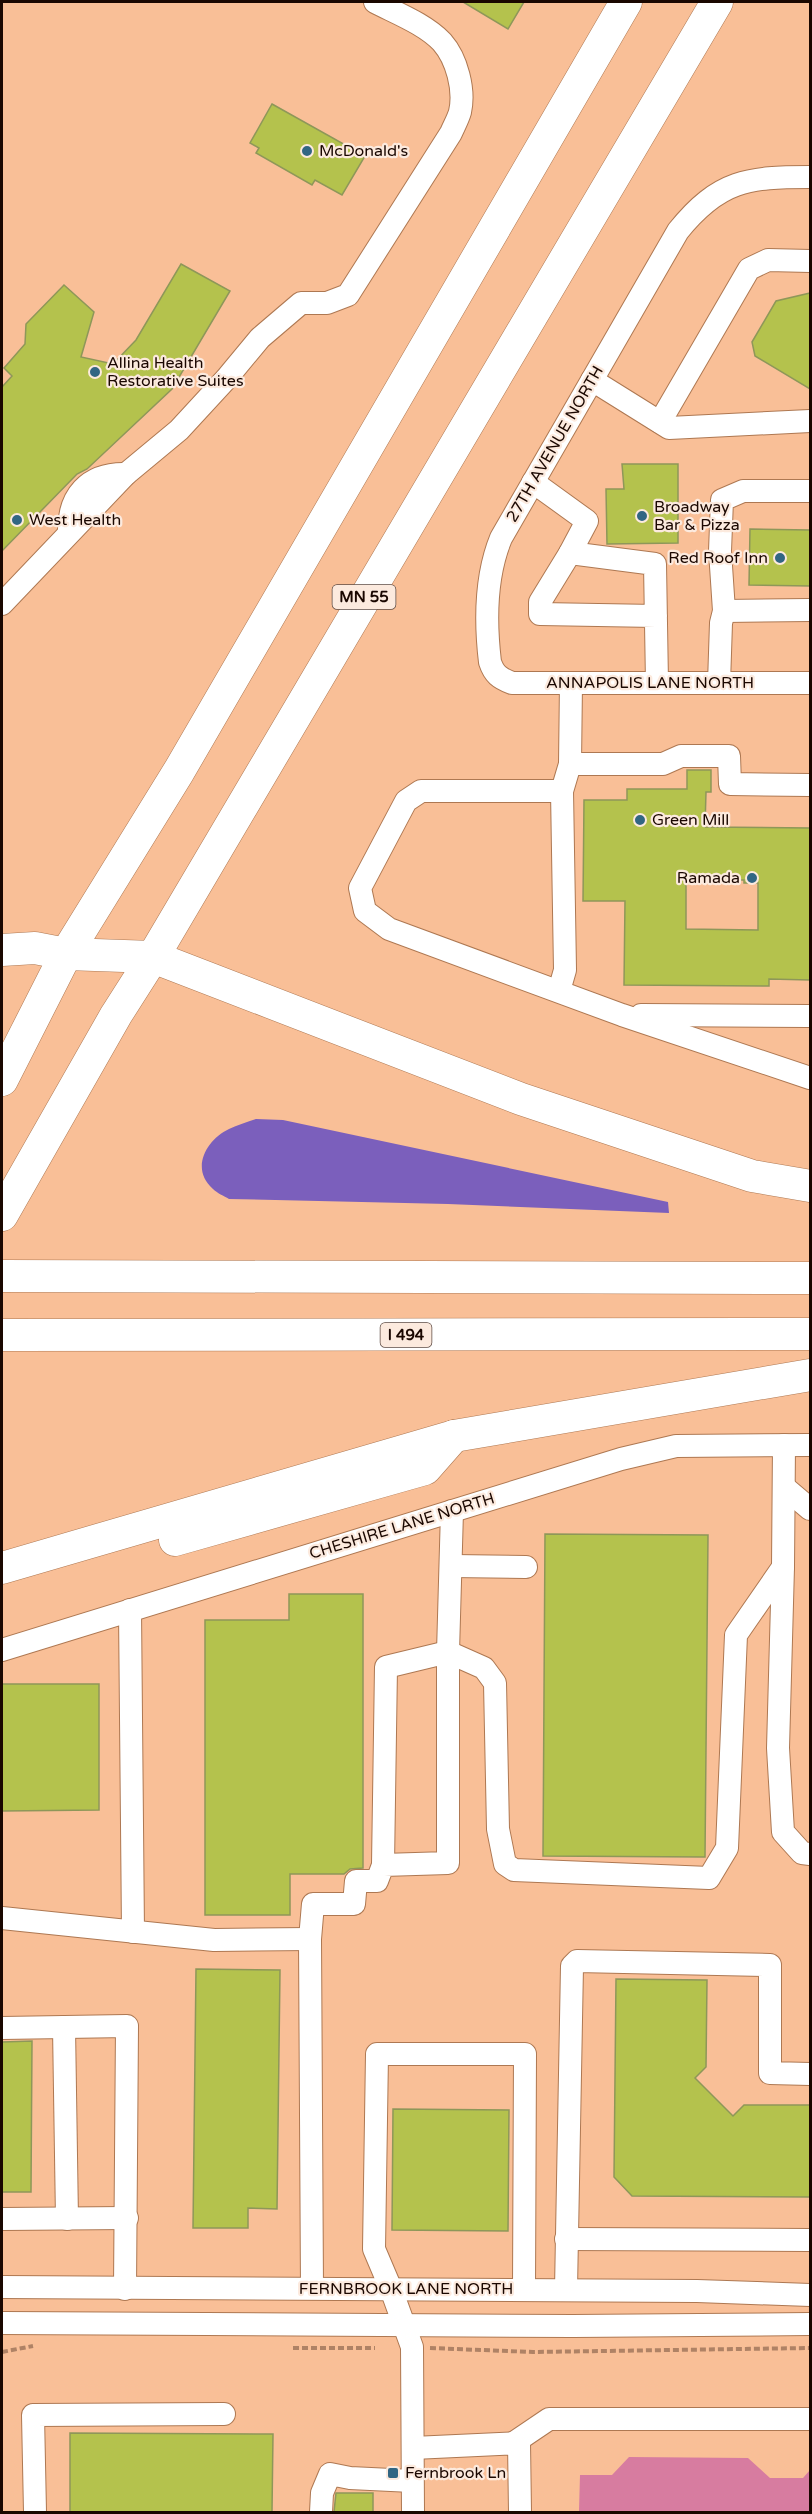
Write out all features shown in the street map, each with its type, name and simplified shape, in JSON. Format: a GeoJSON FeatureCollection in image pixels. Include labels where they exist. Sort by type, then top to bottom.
{"type":"FeatureCollection","features":[{"type":"Feature","properties":{"kind":"highway"},"geometry":{"type":"LineString","coordinates":[[2,1080],[66,954],[179,771],[626,2]]}},
{"type":"Feature","properties":{"kind":"highway","name":"MN 55"},"geometry":{"type":"LineString","coordinates":[[7,1204],[116,1015],[153,957],[717,2]]}},
{"type":"Feature","properties":{"kind":"highway"},"geometry":{"type":"LineString","coordinates":[[2,950],[35,948],[66,954],[153,957],[521,1099],[752,1176],[810,1186]]}},
{"type":"Feature","properties":{"kind":"highway"},"geometry":{"type":"LineString","coordinates":[[2,1276],[810,1278]]}},
{"type":"Feature","properties":{"kind":"highway","name":"I 494"},"geometry":{"type":"LineString","coordinates":[[2,1335],[810,1334]]}},
{"type":"Feature","properties":{"kind":"highway"},"geometry":{"type":"LineString","coordinates":[[2,1570],[454,1436],[810,1375]]}},
{"type":"Feature","properties":{"kind":"street"},"geometry":{"type":"LineString","coordinates":[[2,604],[126,474],[179,430],[260,338],[301,303],[327,303],[348,295],[451,133],[460,111],[461,88],[454,64],[442,42],[423,28],[375,2]]}},
{"type":"Feature","properties":{"kind":"street","name":"27TH AVENUE NORTH"},"geometry":{"type":"LineString","coordinates":[[493,672],[488,645],[489,574],[501,538],[678,231],[704,201],[737,184],[772,177],[810,177]]}},
{"type":"Feature","properties":{"kind":"street"},"geometry":{"type":"LineString","coordinates":[[660,422],[748,269],[768,260],[810,261]]}},
{"type":"Feature","properties":{"kind":"street"},"geometry":{"type":"LineString","coordinates":[[592,380],[669,428],[810,421]]}},
{"type":"Feature","properties":{"kind":"street"},"geometry":{"type":"LineString","coordinates":[[533,482],[587,521],[540,602],[540,614],[656,616]]}},
{"type":"Feature","properties":{"kind":"street"},"geometry":{"type":"LineString","coordinates":[[719,683],[721,623],[724,611],[720,551],[722,500],[744,491],[810,491]]}},
{"type":"Feature","properties":{"kind":"street"},"geometry":{"type":"LineString","coordinates":[[570,553],[655,564],[657,683]]}},
{"type":"Feature","properties":{"kind":"street"},"geometry":{"type":"LineString","coordinates":[[724,611],[810,610]]}},
{"type":"Feature","properties":{"kind":"street","name":"ANNAPOLIS LANE NORTH"},"geometry":{"type":"LineString","coordinates":[[493,672],[501,679],[512,683],[810,683]]}},
{"type":"Feature","properties":{"kind":"street"},"geometry":{"type":"LineString","coordinates":[[559,992],[565,970],[562,791],[570,764],[571,683]]}},
{"type":"Feature","properties":{"kind":"street"},"geometry":{"type":"LineString","coordinates":[[570,764],[663,764],[681,756],[729,756],[730,784],[810,785]]}},
{"type":"Feature","properties":{"kind":"street"},"geometry":{"type":"LineString","coordinates":[[562,791],[422,791],[406,801],[360,888],[365,911],[389,929],[622,1015],[810,1078]]}},
{"type":"Feature","properties":{"kind":"street"},"geometry":{"type":"LineString","coordinates":[[622,1015],[810,1016]]}},
{"type":"Feature","properties":{"kind":"street"},"geometry":{"type":"LineString","coordinates":[[784,1445],[778,1748],[783,1832],[802,1853],[810,1854]]}},
{"type":"Feature","properties":{"kind":"street","name":"CHESHIRE LANE NORTH"},"geometry":{"type":"LineString","coordinates":[[2,1650],[621,1459],[676,1446],[810,1445]]}},
{"type":"Feature","properties":{"kind":"street"},"geometry":{"type":"LineString","coordinates":[[784,1487],[810,1509]]}},
{"type":"Feature","properties":{"kind":"street"},"geometry":{"type":"LineString","coordinates":[[383,1865],[448,1863],[448,1652],[452,1511]]}},
{"type":"Feature","properties":{"kind":"street"},"geometry":{"type":"LineString","coordinates":[[452,1566],[526,1567]]}},
{"type":"Feature","properties":{"kind":"street"},"geometry":{"type":"LineString","coordinates":[[312,2288],[310,1939],[313,1904],[354,1904],[356,1881],[377,1881],[383,1865],[386,1667],[448,1652],[484,1668],[495,1683],[498,1829],[505,1864],[514,1870],[709,1878],[728,1848],[736,1635],[783,1567]]}},
{"type":"Feature","properties":{"kind":"street"},"geometry":{"type":"LineString","coordinates":[[130,1610],[133,1932]]}},
{"type":"Feature","properties":{"kind":"street"},"geometry":{"type":"LineString","coordinates":[[2,1918],[214,1940],[310,1939]]}},
{"type":"Feature","properties":{"kind":"street"},"geometry":{"type":"LineString","coordinates":[[566,2290],[572,1966],[577,1961],[770,1965],[770,2073],[810,2074]]}},
{"type":"Feature","properties":{"kind":"street"},"geometry":{"type":"LineString","coordinates":[[2,2028],[127,2026],[125,2289]]}},
{"type":"Feature","properties":{"kind":"street"},"geometry":{"type":"LineString","coordinates":[[64,2027],[67,2219]]}},
{"type":"Feature","properties":{"kind":"street"},"geometry":{"type":"LineString","coordinates":[[413,2512],[412,2347],[392,2289],[374,2249],[377,2054],[525,2054],[524,2289]]}},
{"type":"Feature","properties":{"kind":"street"},"geometry":{"type":"LineString","coordinates":[[2,2219],[127,2218]]}},
{"type":"Feature","properties":{"kind":"street"},"geometry":{"type":"LineString","coordinates":[[566,2239],[810,2240]]}},
{"type":"Feature","properties":{"kind":"street","name":"FERNBROOK LANE NORTH"},"geometry":{"type":"LineString","coordinates":[[2,2287],[524,2289],[810,2295]]}},
{"type":"Feature","properties":{"kind":"street"},"geometry":{"type":"LineString","coordinates":[[2,2323],[405,2326],[810,2324]]}},
{"type":"Feature","properties":{"kind":"street"},"geometry":{"type":"LineString","coordinates":[[35,2512],[33,2415],[224,2414]]}},
{"type":"Feature","properties":{"kind":"street"},"geometry":{"type":"LineString","coordinates":[[512,2444],[549,2419],[810,2419]]}},
{"type":"Feature","properties":{"kind":"street"},"geometry":{"type":"LineString","coordinates":[[413,2448],[519,2444],[520,2512]]}},
{"type":"Feature","properties":{"kind":"street"},"geometry":{"type":"LineString","coordinates":[[321,2512],[322,2493],[330,2474],[350,2478],[412,2481]]}},
{"type":"Feature","properties":{"kind":"shaded area"},"geometry":{"type":"Polygon","coordinates":[[[256,1119],[283,1120],[668,1202],[669,1213],[448,1204],[229,1199],[206,1181],[202,1164],[204,1156],[214,1140],[221,1134],[235,1126],[256,1119]]]}},
{"type":"Feature","properties":{"kind":"shaded area"},"geometry":{"type":"Polygon","coordinates":[[[629,2457],[748,2458],[770,2478],[803,2478],[810,2470],[810,2512],[569,2512],[579,2511],[580,2475],[612,2475],[629,2457]]]}},
{"type":"Feature","properties":{"kind":"building"},"geometry":{"type":"Polygon","coordinates":[[[463,2],[524,2],[508,29],[463,2]]]}},
{"type":"Feature","properties":{"kind":"building","name":"McDonald's"},"geometry":{"type":"Polygon","coordinates":[[[272,104],[365,156],[342,195],[315,180],[312,185],[256,153],[259,148],[250,143],[272,104]]]}},
{"type":"Feature","properties":{"kind":"building","name":"Allina Health Restorative Suites"},"geometry":{"type":"Polygon","coordinates":[[[181,264],[230,291],[172,389],[87,469],[77,474],[2,551],[2,387],[12,376],[4,368],[25,344],[26,324],[64,285],[94,312],[81,357],[113,364],[136,340],[181,264]]]}},
{"type":"Feature","properties":{"kind":"building"},"geometry":{"type":"Polygon","coordinates":[[[810,293],[810,389],[755,356],[752,342],[776,301],[810,293]]]}},
{"type":"Feature","properties":{"kind":"building","name":"Broadway Bar & Pizza"},"geometry":{"type":"Polygon","coordinates":[[[622,464],[678,464],[678,543],[607,544],[606,489],[624,489],[622,464]]]}},
{"type":"Feature","properties":{"kind":"building","name":"Red Roof Inn"},"geometry":{"type":"Polygon","coordinates":[[[750,529],[810,530],[810,586],[749,585],[750,529]]]}},
{"type":"Feature","properties":{"kind":"building","name":"Ramada"},"geometry":{"type":"Polygon","coordinates":[[[687,770],[711,770],[711,792],[706,792],[705,827],[810,828],[810,980],[769,979],[769,986],[624,985],[625,901],[583,901],[584,800],[627,800],[627,789],[687,789],[687,770]],[[686,880],[686,929],[758,930],[758,883],[744,883],[744,880],[686,880]]]}},
{"type":"Feature","properties":{"kind":"building"},"geometry":{"type":"Polygon","coordinates":[[[545,1534],[708,1535],[705,1857],[543,1856],[545,1534]]]}},
{"type":"Feature","properties":{"kind":"building"},"geometry":{"type":"Polygon","coordinates":[[[289,1594],[363,1594],[363,1868],[350,1869],[344,1874],[290,1874],[290,1915],[205,1915],[205,1620],[289,1620],[289,1594]]]}},
{"type":"Feature","properties":{"kind":"building"},"geometry":{"type":"Polygon","coordinates":[[[2,1684],[99,1684],[99,1810],[2,1811],[2,1684]]]}},
{"type":"Feature","properties":{"kind":"building"},"geometry":{"type":"Polygon","coordinates":[[[196,1969],[280,1970],[277,2209],[248,2208],[248,2228],[193,2228],[196,1969]]]}},
{"type":"Feature","properties":{"kind":"building"},"geometry":{"type":"Polygon","coordinates":[[[616,1979],[707,1980],[706,2067],[695,2078],[733,2116],[744,2105],[810,2105],[810,2197],[632,2196],[614,2177],[616,1979]]]}},
{"type":"Feature","properties":{"kind":"building"},"geometry":{"type":"Polygon","coordinates":[[[32,2041],[31,2192],[2,2192],[2,2042],[32,2041]]]}},
{"type":"Feature","properties":{"kind":"building"},"geometry":{"type":"Polygon","coordinates":[[[393,2109],[509,2110],[508,2231],[392,2230],[393,2109]]]}},
{"type":"Feature","properties":{"kind":"building"},"geometry":{"type":"Polygon","coordinates":[[[70,2433],[273,2434],[272,2512],[70,2512],[70,2433]]]}},
{"type":"Feature","properties":{"kind":"building"},"geometry":{"type":"Polygon","coordinates":[[[336,2493],[373,2493],[373,2512],[334,2512],[336,2493]]]}},
{"type":"Feature","properties":{"kind":"place","name":"McDonald's"},"geometry":{"type":"Point","coordinates":[307,151]}},
{"type":"Feature","properties":{"kind":"place","name":"Allina Health Restorative Suites"},"geometry":{"type":"Point","coordinates":[95,372]}},
{"type":"Feature","properties":{"kind":"place","name":"Broadway Bar & Pizza"},"geometry":{"type":"Point","coordinates":[642,516]}},
{"type":"Feature","properties":{"kind":"place","name":"West Health"},"geometry":{"type":"Point","coordinates":[17,520]}},
{"type":"Feature","properties":{"kind":"place","name":"Red Roof Inn"},"geometry":{"type":"Point","coordinates":[780,558]}},
{"type":"Feature","properties":{"kind":"place","name":"Green Mill"},"geometry":{"type":"Point","coordinates":[640,820]}},
{"type":"Feature","properties":{"kind":"place","name":"Ramada"},"geometry":{"type":"Point","coordinates":[752,878]}},
{"type":"Feature","properties":{"kind":"place","name":"Fernbrook Ln"},"geometry":{"type":"Point","coordinates":[393,2473]}}]}
